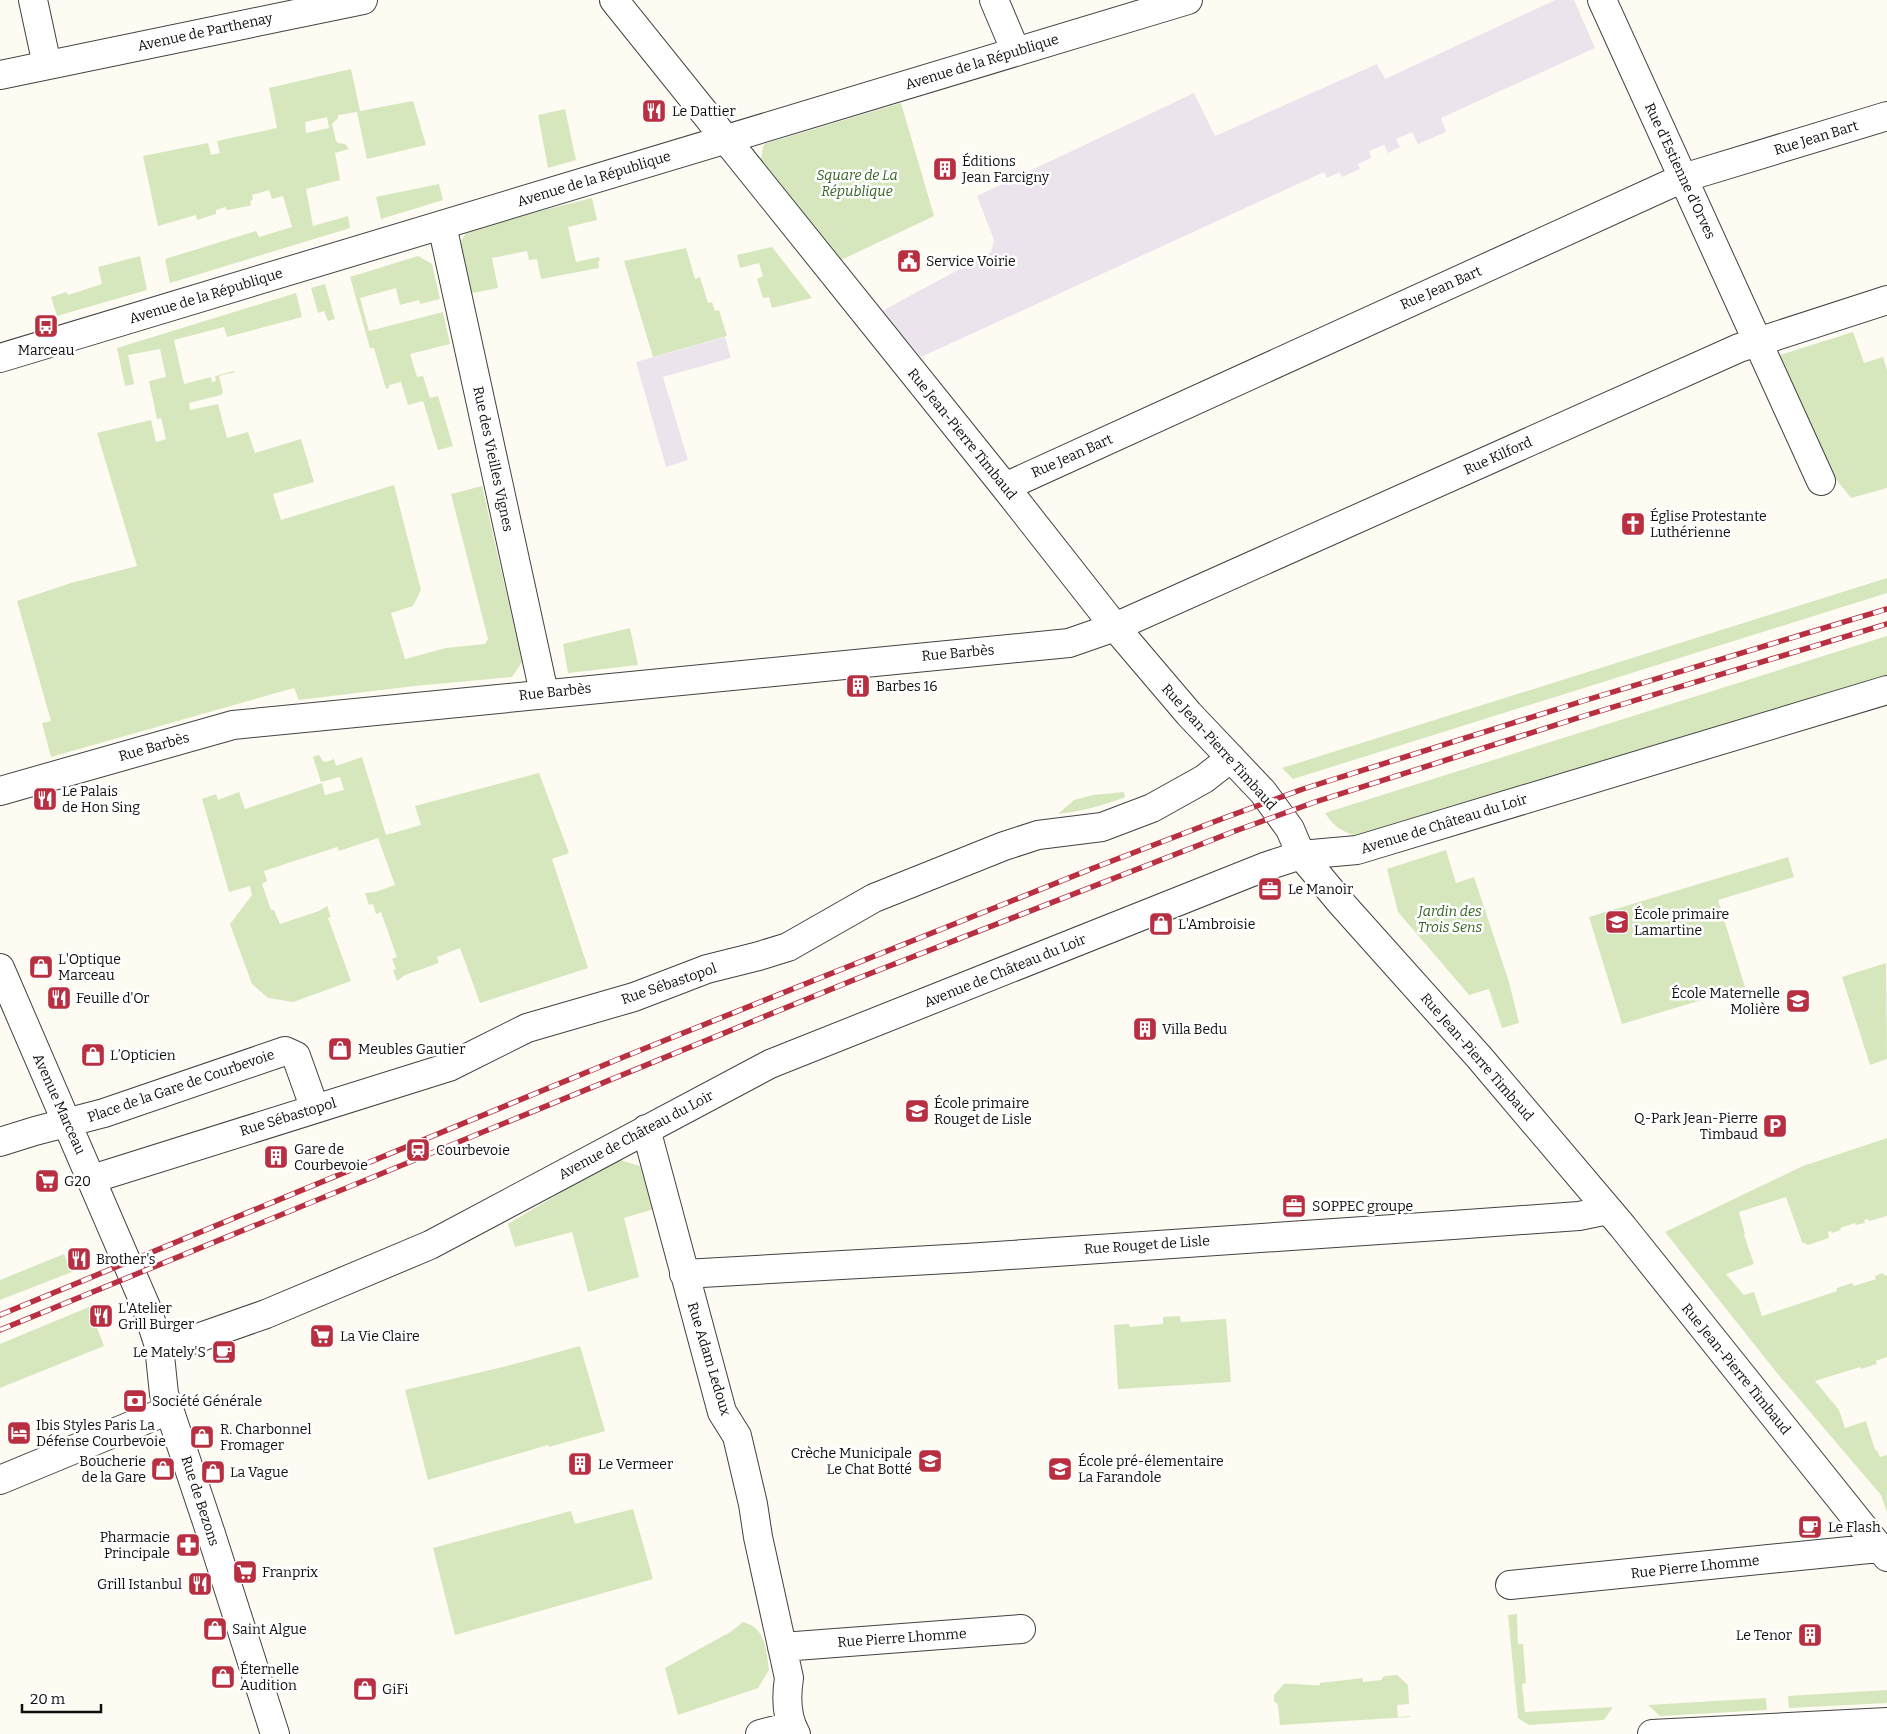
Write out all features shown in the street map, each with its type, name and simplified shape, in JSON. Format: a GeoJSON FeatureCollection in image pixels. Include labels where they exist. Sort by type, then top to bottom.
{"type":"FeatureCollection","features":[{"type":"Feature","properties":{"kind":"street"},"geometry":{"type":"LineString","coordinates":[[33,0],[47,65]]}},
{"type":"Feature","properties":{"kind":"street","name":"Avenue de Parthenay"},"geometry":{"type":"LineString","coordinates":[[0,75],[364,0]]}},
{"type":"Feature","properties":{"kind":"street","name":"Rue Jean-Pierre Timbaud"},"geometry":{"type":"LineString","coordinates":[[614,0],[1115,627],[1189,714],[1263,792],[1290,829],[1301,855],[1342,904],[1479,1057],[1608,1210],[1883,1552]]}},
{"type":"Feature","properties":{"kind":"street"},"geometry":{"type":"LineString","coordinates":[[994,0],[1016,52]]}},
{"type":"Feature","properties":{"kind":"street","name":"Avenue de la République"},"geometry":{"type":"LineString","coordinates":[[0,358],[1188,0]]}},
{"type":"Feature","properties":{"kind":"street","name":"Rue d'Estienne d'Orves"},"geometry":{"type":"LineString","coordinates":[[1602,0],[1821,481]]}},
{"type":"Feature","properties":{"kind":"street","name":"Rue Jean Bart"},"geometry":{"type":"LineString","coordinates":[[1005,487],[1683,178],[1887,116]]}},
{"type":"Feature","properties":{"kind":"street","name":"Rue des Vieilles Vignes"},"geometry":{"type":"LineString","coordinates":[[442,225],[544,693]]}},
{"type":"Feature","properties":{"kind":"street","name":"Rue Kilford"},"geometry":{"type":"LineString","coordinates":[[1115,627],[1739,348],[1887,300]]}},
{"type":"Feature","properties":{"kind":"street","name":"Rue Barbès"},"geometry":{"type":"LineString","coordinates":[[0,791],[232,725],[1070,643],[1115,627]]}},
{"type":"Feature","properties":{"kind":"street","name":"Avenue de Château du Loir"},"geometry":{"type":"LineString","coordinates":[[159,1346],[192,1340],[266,1314],[430,1245],[770,1064],[1249,874],[1301,855],[1357,850],[1887,690]]}},
{"type":"Feature","properties":{"kind":"street","name":"Rue Sébastopol"},"geometry":{"type":"LineString","coordinates":[[92,1179],[449,1067],[527,1028],[634,997],[707,969],[788,947],[874,898],[1004,846],[1038,835],[1102,826],[1144,811],[1204,779],[1231,758]]}},
{"type":"Feature","properties":{"kind":"street","name":"Avenue Marceau"},"geometry":{"type":"LineString","coordinates":[[0,968],[130,1268]]}},
{"type":"Feature","properties":{"kind":"street","name":"Place de la Gare de Courbevoie"},"geometry":{"type":"LineString","coordinates":[[68,1123],[193,1084],[285,1051],[296,1056],[312,1101],[311,1110]]}},
{"type":"Feature","properties":{"kind":"street"},"geometry":{"type":"LineString","coordinates":[[0,1142],[68,1123]]}},
{"type":"Feature","properties":{"kind":"street","name":"Rue Adam Ledoux"},"geometry":{"type":"LineString","coordinates":[[646,1129],[722,1412],[737,1436],[789,1678],[786,1698],[794,1730]]}},
{"type":"Feature","properties":{"kind":"street","name":"Rue Rouget de Lisle"},"geometry":{"type":"LineString","coordinates":[[684,1274],[966,1258],[1578,1216],[1608,1210]]}},
{"type":"Feature","properties":{"kind":"street","name":"Rue de Bezons"},"geometry":{"type":"LineString","coordinates":[[130,1268],[147,1309],[159,1346],[164,1394],[275,1734]]}},
{"type":"Feature","properties":{"kind":"street"},"geometry":{"type":"LineString","coordinates":[[0,1480],[169,1410]]}},
{"type":"Feature","properties":{"kind":"street","name":"Rue Pierre Lhomme"},"geometry":{"type":"LineString","coordinates":[[1510,1585],[1883,1552]]}},
{"type":"Feature","properties":{"kind":"street","name":"Rue Pierre Lhomme"},"geometry":{"type":"LineString","coordinates":[[782,1648],[1021,1629]]}},
{"type":"Feature","properties":{"kind":"street"},"geometry":{"type":"LineString","coordinates":[[1652,1734],[1887,1722]]}},
{"type":"Feature","properties":{"kind":"street"},"geometry":{"type":"LineString","coordinates":[[760,1734],[794,1730]]}},
{"type":"Feature","properties":{"kind":"shaded area"},"geometry":{"type":"Polygon","coordinates":[[[1555,0],[1574,0],[1595,48],[1441,118],[1446,132],[1418,144],[1412,132],[1396,139],[1400,147],[1388,153],[1384,145],[1369,151],[1371,158],[1358,164],[1360,169],[1342,177],[1340,172],[1327,178],[1324,172],[921,357],[882,311],[991,252],[994,240],[977,196],[1194,93],[1215,136],[1377,64],[1385,79],[1555,0]]]}},
{"type":"Feature","properties":{"kind":"shaded area"},"geometry":{"type":"Polygon","coordinates":[[[725,337],[731,358],[663,377],[688,460],[666,467],[636,362],[725,337]]]}},
{"type":"Feature","properties":{"kind":"green space"},"geometry":{"type":"Polygon","coordinates":[[[351,69],[360,111],[413,101],[426,145],[367,159],[357,112],[338,115],[338,118],[332,124],[336,141],[345,144],[349,149],[335,153],[340,180],[306,189],[313,226],[348,216],[350,228],[170,283],[165,259],[256,231],[259,237],[292,227],[283,196],[272,199],[269,190],[252,195],[253,200],[250,201],[251,205],[249,206],[227,210],[225,207],[216,210],[216,214],[197,220],[196,215],[158,226],[143,156],[208,143],[211,155],[220,153],[217,141],[277,128],[269,88],[351,69]],[[327,117],[305,122],[306,133],[329,128],[327,117]]]}},
{"type":"Feature","properties":{"kind":"green space","name":"Square de La République"},"geometry":{"type":"Polygon","coordinates":[[[901,103],[934,216],[839,261],[760,162],[764,144],[901,103]]]}},
{"type":"Feature","properties":{"kind":"green space"},"geometry":{"type":"Polygon","coordinates":[[[565,109],[576,160],[548,168],[538,115],[565,109]]]}},
{"type":"Feature","properties":{"kind":"green space"},"geometry":{"type":"Polygon","coordinates":[[[439,184],[443,200],[381,219],[376,197],[439,184]]]}},
{"type":"Feature","properties":{"kind":"green space"},"geometry":{"type":"Polygon","coordinates":[[[592,198],[597,220],[568,227],[576,262],[599,257],[599,268],[541,279],[537,259],[529,260],[527,251],[492,258],[498,288],[468,294],[460,243],[468,229],[592,198]]]}},
{"type":"Feature","properties":{"kind":"green space"},"geometry":{"type":"Polygon","coordinates":[[[772,247],[812,298],[772,308],[769,297],[763,298],[757,279],[763,276],[759,263],[740,268],[737,255],[772,247]]]}},
{"type":"Feature","properties":{"kind":"green space"},"geometry":{"type":"Polygon","coordinates":[[[686,248],[695,279],[700,277],[708,303],[712,302],[715,311],[719,310],[727,336],[653,357],[624,261],[686,248]]]}},
{"type":"Feature","properties":{"kind":"green space"},"geometry":{"type":"Polygon","coordinates":[[[140,256],[147,290],[57,316],[51,297],[66,292],[68,295],[102,284],[98,267],[140,256]]]}},
{"type":"Feature","properties":{"kind":"green space"},"geometry":{"type":"Polygon","coordinates":[[[418,256],[432,264],[440,299],[420,304],[419,300],[400,305],[396,288],[360,298],[369,331],[443,312],[450,344],[410,354],[417,377],[423,376],[430,398],[438,396],[453,446],[438,450],[423,401],[408,405],[401,382],[389,385],[389,388],[386,389],[374,348],[370,348],[350,277],[418,256]]]}},
{"type":"Feature","properties":{"kind":"green space"},"geometry":{"type":"Polygon","coordinates":[[[325,284],[335,319],[328,321],[324,311],[318,313],[311,288],[325,284]]]}},
{"type":"Feature","properties":{"kind":"green space"},"geometry":{"type":"Polygon","coordinates":[[[296,293],[302,317],[227,337],[224,327],[174,340],[184,384],[211,377],[212,382],[216,381],[215,376],[235,372],[219,376],[223,392],[221,395],[189,403],[190,410],[218,404],[227,438],[248,432],[255,453],[301,439],[314,482],[273,494],[281,520],[394,485],[421,590],[413,606],[391,613],[405,659],[446,648],[485,644],[488,639],[451,494],[482,486],[522,662],[512,677],[414,686],[299,700],[294,688],[51,757],[42,723],[51,721],[17,601],[71,583],[137,566],[97,433],[151,420],[156,442],[166,439],[161,418],[157,419],[149,381],[166,377],[160,349],[128,355],[134,384],[125,386],[117,348],[296,293]]]}},
{"type":"Feature","properties":{"kind":"green space"},"geometry":{"type":"Polygon","coordinates":[[[1853,332],[1864,363],[1883,357],[1887,370],[1887,488],[1851,498],[1835,478],[1780,355],[1853,332]]]}},
{"type":"Feature","properties":{"kind":"green space"},"geometry":{"type":"Polygon","coordinates":[[[1887,578],[1887,593],[1293,779],[1282,768],[1887,578]]]}},
{"type":"Feature","properties":{"kind":"green space"},"geometry":{"type":"Polygon","coordinates":[[[630,628],[638,665],[568,673],[563,644],[630,628]]]}},
{"type":"Feature","properties":{"kind":"green space"},"geometry":{"type":"Polygon","coordinates":[[[1887,636],[1887,681],[1361,838],[1345,832],[1325,813],[1887,636]]]}},
{"type":"Feature","properties":{"kind":"green space"},"geometry":{"type":"Polygon","coordinates":[[[319,755],[326,762],[334,759],[336,766],[362,757],[386,835],[421,825],[415,806],[539,773],[569,853],[552,859],[588,968],[480,1003],[460,948],[437,957],[439,963],[405,975],[397,981],[393,970],[396,969],[392,959],[397,957],[381,912],[376,914],[373,904],[369,905],[365,893],[375,892],[395,885],[378,838],[339,851],[337,847],[264,871],[267,881],[262,884],[271,910],[274,910],[280,924],[319,911],[327,906],[331,917],[328,918],[351,981],[293,1002],[268,998],[252,984],[230,924],[252,895],[250,886],[229,892],[202,799],[216,794],[218,800],[239,792],[245,809],[322,783],[325,795],[344,790],[340,777],[321,782],[313,757],[319,755]]]}},
{"type":"Feature","properties":{"kind":"green space"},"geometry":{"type":"Polygon","coordinates":[[[1124,792],[1125,797],[1109,803],[1084,810],[1058,814],[1074,800],[1093,795],[1124,792]]]}},
{"type":"Feature","properties":{"kind":"green space","name":"Jardin des Trois Sens"},"geometry":{"type":"Polygon","coordinates":[[[1446,850],[1456,883],[1474,877],[1509,982],[1519,1023],[1502,1028],[1489,989],[1469,995],[1398,912],[1387,869],[1446,850]]]}},
{"type":"Feature","properties":{"kind":"green space"},"geometry":{"type":"Polygon","coordinates":[[[1788,857],[1794,877],[1718,900],[1745,987],[1622,1024],[1589,917],[1788,857]]]}},
{"type":"Feature","properties":{"kind":"green space"},"geometry":{"type":"Polygon","coordinates":[[[1886,963],[1887,1059],[1870,1065],[1842,977],[1886,963]]]}},
{"type":"Feature","properties":{"kind":"green space"},"geometry":{"type":"Polygon","coordinates":[[[1887,1138],[1887,1216],[1869,1221],[1868,1219],[1864,1220],[1865,1223],[1856,1225],[1855,1223],[1832,1233],[1831,1231],[1828,1232],[1829,1238],[1808,1245],[1802,1242],[1786,1197],[1739,1212],[1744,1235],[1754,1264],[1726,1274],[1744,1295],[1754,1292],[1762,1316],[1837,1291],[1837,1288],[1852,1283],[1854,1286],[1876,1279],[1875,1276],[1883,1273],[1885,1276],[1887,1275],[1887,1357],[1876,1361],[1877,1364],[1861,1369],[1860,1367],[1815,1381],[1839,1410],[1845,1428],[1866,1421],[1875,1450],[1877,1450],[1880,1457],[1887,1455],[1887,1512],[1881,1495],[1777,1373],[1665,1232],[1803,1166],[1887,1138]]]}},
{"type":"Feature","properties":{"kind":"green space"},"geometry":{"type":"Polygon","coordinates":[[[617,1159],[640,1166],[654,1209],[624,1218],[639,1277],[588,1292],[572,1232],[515,1247],[508,1224],[617,1159]]]}},
{"type":"Feature","properties":{"kind":"green space"},"geometry":{"type":"Polygon","coordinates":[[[64,1254],[72,1272],[0,1300],[0,1280],[64,1254]]]}},
{"type":"Feature","properties":{"kind":"green space"},"geometry":{"type":"Polygon","coordinates":[[[89,1307],[104,1346],[0,1388],[0,1344],[89,1307]]]}},
{"type":"Feature","properties":{"kind":"green space"},"geometry":{"type":"Polygon","coordinates":[[[1180,1316],[1181,1322],[1226,1319],[1231,1382],[1118,1389],[1114,1325],[1129,1324],[1130,1327],[1163,1324],[1163,1317],[1180,1316]]]}},
{"type":"Feature","properties":{"kind":"green space"},"geometry":{"type":"Polygon","coordinates":[[[580,1346],[605,1431],[549,1447],[548,1445],[428,1480],[405,1390],[507,1366],[580,1346]]]}},
{"type":"Feature","properties":{"kind":"green space"},"geometry":{"type":"Polygon","coordinates":[[[633,1509],[653,1579],[455,1635],[433,1548],[571,1511],[575,1524],[633,1509]]]}},
{"type":"Feature","properties":{"kind":"green space"},"geometry":{"type":"Polygon","coordinates":[[[1517,1614],[1518,1644],[1523,1644],[1526,1683],[1522,1684],[1525,1712],[1613,1707],[1604,1720],[1529,1725],[1518,1718],[1508,1615],[1517,1614]]]}},
{"type":"Feature","properties":{"kind":"green space"},"geometry":{"type":"Polygon","coordinates":[[[743,1622],[751,1625],[761,1634],[766,1647],[769,1670],[758,1688],[678,1715],[665,1668],[732,1631],[743,1622]]]}},
{"type":"Feature","properties":{"kind":"green space"},"geometry":{"type":"Polygon","coordinates":[[[1397,1675],[1408,1685],[1409,1704],[1397,1705],[1398,1717],[1410,1717],[1280,1725],[1278,1705],[1274,1701],[1274,1695],[1284,1684],[1320,1685],[1320,1683],[1363,1678],[1363,1682],[1381,1680],[1384,1676],[1397,1675]]]}},
{"type":"Feature","properties":{"kind":"green space"},"geometry":{"type":"Polygon","coordinates":[[[1887,1690],[1887,1703],[1789,1708],[1788,1696],[1887,1690]]]}},
{"type":"Feature","properties":{"kind":"green space"},"geometry":{"type":"Polygon","coordinates":[[[1766,1698],[1767,1710],[1660,1716],[1648,1705],[1766,1698]]]}},
{"type":"Feature","properties":{"kind":"railway"},"geometry":{"type":"LineString","coordinates":[[0,1315],[626,1056],[1091,869],[1224,818],[1303,789],[1583,701],[1887,609]]}},
{"type":"Feature","properties":{"kind":"railway"},"geometry":{"type":"LineString","coordinates":[[0,1330],[856,979],[1235,831],[1315,802],[1587,715],[1887,624]]}},
{"type":"Feature","properties":{"kind":"place","name":"Le Dattier"},"geometry":{"type":"Point","coordinates":[654,111]}},
{"type":"Feature","properties":{"kind":"place","name":"Éditions Jean Farcigny"},"geometry":{"type":"Point","coordinates":[945,169]}},
{"type":"Feature","properties":{"kind":"place","name":"Service Voirie"},"geometry":{"type":"Point","coordinates":[909,261]}},
{"type":"Feature","properties":{"kind":"place","name":"Marceau"},"geometry":{"type":"Point","coordinates":[46,326]}},
{"type":"Feature","properties":{"kind":"place","name":"Église Protestante Luthérienne"},"geometry":{"type":"Point","coordinates":[1633,524]}},
{"type":"Feature","properties":{"kind":"place","name":"Barbes 16"},"geometry":{"type":"Point","coordinates":[858,686]}},
{"type":"Feature","properties":{"kind":"place","name":"Le Palais de Hon Sing"},"geometry":{"type":"Point","coordinates":[45,799]}},
{"type":"Feature","properties":{"kind":"place","name":"Le Manoir"},"geometry":{"type":"Point","coordinates":[1270,889]}},
{"type":"Feature","properties":{"kind":"place","name":"École primaire Lamartine"},"geometry":{"type":"Point","coordinates":[1617,922]}},
{"type":"Feature","properties":{"kind":"place","name":"L'Ambroisie"},"geometry":{"type":"Point","coordinates":[1161,924]}},
{"type":"Feature","properties":{"kind":"place","name":"L'Optique Marceau"},"geometry":{"type":"Point","coordinates":[41,967]}},
{"type":"Feature","properties":{"kind":"place","name":"Feuille d'Or"},"geometry":{"type":"Point","coordinates":[59,998]}},
{"type":"Feature","properties":{"kind":"place","name":"École Maternelle Molière"},"geometry":{"type":"Point","coordinates":[1798,1001]}},
{"type":"Feature","properties":{"kind":"place","name":"Villa Bedu"},"geometry":{"type":"Point","coordinates":[1145,1029]}},
{"type":"Feature","properties":{"kind":"place","name":"Meubles Gautier"},"geometry":{"type":"Point","coordinates":[340,1049]}},
{"type":"Feature","properties":{"kind":"place","name":"L’Opticien"},"geometry":{"type":"Point","coordinates":[93,1055]}},
{"type":"Feature","properties":{"kind":"place","name":"École primaire Rouget de Lisle"},"geometry":{"type":"Point","coordinates":[917,1111]}},
{"type":"Feature","properties":{"kind":"place","name":"Q-Park Jean-Pierre Timbaud"},"geometry":{"type":"Point","coordinates":[1775,1126]}},
{"type":"Feature","properties":{"kind":"place","name":"Courbevoie"},"geometry":{"type":"Point","coordinates":[418,1150]}},
{"type":"Feature","properties":{"kind":"place","name":"Gare de Courbevoie"},"geometry":{"type":"Point","coordinates":[276,1157]}},
{"type":"Feature","properties":{"kind":"place","name":"G20"},"geometry":{"type":"Point","coordinates":[47,1181]}},
{"type":"Feature","properties":{"kind":"place","name":"SOPPEC groupe"},"geometry":{"type":"Point","coordinates":[1294,1206]}},
{"type":"Feature","properties":{"kind":"place","name":"Brother's"},"geometry":{"type":"Point","coordinates":[79,1259]}},
{"type":"Feature","properties":{"kind":"place","name":"L'Atelier Grill Burger"},"geometry":{"type":"Point","coordinates":[101,1316]}},
{"type":"Feature","properties":{"kind":"place","name":"La Vie Claire"},"geometry":{"type":"Point","coordinates":[322,1336]}},
{"type":"Feature","properties":{"kind":"place","name":"Le Mately'S"},"geometry":{"type":"Point","coordinates":[224,1352]}},
{"type":"Feature","properties":{"kind":"place","name":"Société Générale"},"geometry":{"type":"Point","coordinates":[135,1401]}},
{"type":"Feature","properties":{"kind":"place","name":"Ibis Styles Paris La Défense Courbevoie"},"geometry":{"type":"Point","coordinates":[19,1433]}},
{"type":"Feature","properties":{"kind":"place","name":"R. Charbonnel Fromager"},"geometry":{"type":"Point","coordinates":[202,1437]}},
{"type":"Feature","properties":{"kind":"place","name":"Crèche Municipale Le Chat Botté"},"geometry":{"type":"Point","coordinates":[930,1461]}},
{"type":"Feature","properties":{"kind":"place","name":"Le Vermeer"},"geometry":{"type":"Point","coordinates":[580,1464]}},
{"type":"Feature","properties":{"kind":"place","name":"Boucherie de la Gare"},"geometry":{"type":"Point","coordinates":[163,1469]}},
{"type":"Feature","properties":{"kind":"place","name":"École pré-élementaire La Farandole"},"geometry":{"type":"Point","coordinates":[1060,1469]}},
{"type":"Feature","properties":{"kind":"place","name":"La Vague"},"geometry":{"type":"Point","coordinates":[213,1472]}},
{"type":"Feature","properties":{"kind":"place","name":"Le Flash"},"geometry":{"type":"Point","coordinates":[1810,1527]}},
{"type":"Feature","properties":{"kind":"place","name":"Pharmacie Principale"},"geometry":{"type":"Point","coordinates":[188,1545]}},
{"type":"Feature","properties":{"kind":"place","name":"Franprix"},"geometry":{"type":"Point","coordinates":[245,1572]}},
{"type":"Feature","properties":{"kind":"place","name":"Grill Istanbul"},"geometry":{"type":"Point","coordinates":[200,1584]}},
{"type":"Feature","properties":{"kind":"place","name":"Saint Algue"},"geometry":{"type":"Point","coordinates":[215,1629]}},
{"type":"Feature","properties":{"kind":"place","name":"Le Tenor"},"geometry":{"type":"Point","coordinates":[1810,1635]}},
{"type":"Feature","properties":{"kind":"place","name":"Éternelle Audition"},"geometry":{"type":"Point","coordinates":[223,1677]}},
{"type":"Feature","properties":{"kind":"place","name":"GiFi"},"geometry":{"type":"Point","coordinates":[365,1689]}}]}
